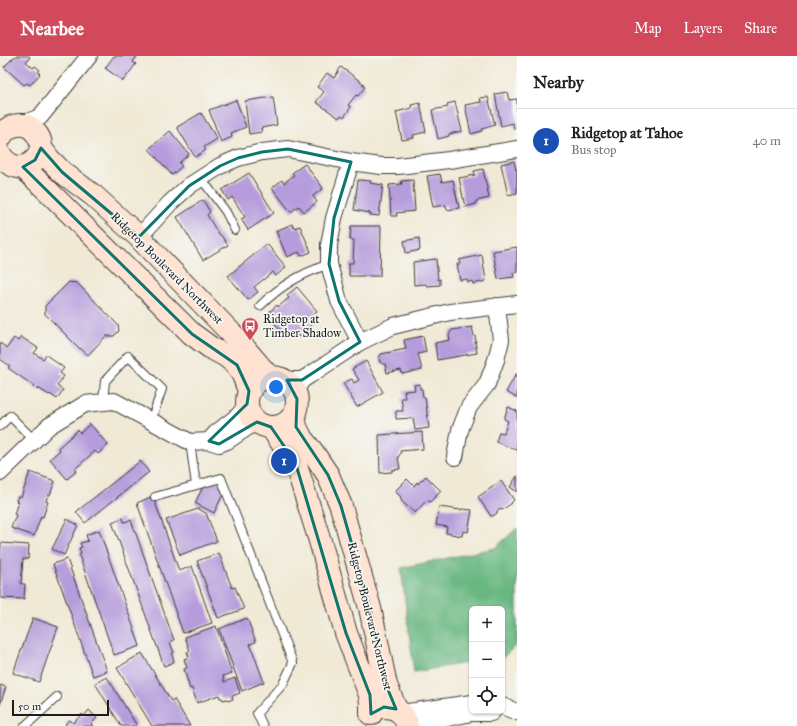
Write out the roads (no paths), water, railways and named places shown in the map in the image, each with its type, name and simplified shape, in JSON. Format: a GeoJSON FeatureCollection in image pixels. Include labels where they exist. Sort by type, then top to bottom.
{"type":"FeatureCollection","features":[{"type":"Feature","properties":{"kind":"main road"},"geometry":{"type":"LineString","coordinates":[[0,154],[4,160],[16,167],[30,165],[35,160],[39,154],[21,130]]}},
{"type":"Feature","properties":{"kind":"main road","name":"Ridgetop Boulevard Northwest"},"geometry":{"type":"LineString","coordinates":[[21,130],[62,172],[94,196],[140,237],[234,336],[288,382]]}},
{"type":"Feature","properties":{"kind":"main road","name":"Ridgetop Boulevard Northwest"},"geometry":{"type":"LineString","coordinates":[[23,167],[192,334],[237,365],[243,375],[256,411],[284,446],[297,468],[320,541],[346,633],[370,695],[371,704],[369,720]]}},
{"type":"Feature","properties":{"kind":"main road"},"geometry":{"type":"LineString","coordinates":[[261,380],[288,382],[297,399],[296,407],[294,414],[289,420],[278,426],[256,411],[254,384],[261,380]]}},
{"type":"Feature","properties":{"kind":"main road","name":"Ridgetop Boulevard Northwest"},"geometry":{"type":"LineString","coordinates":[[294,414],[296,427],[302,439],[328,475],[341,506],[370,608],[386,685],[401,716]]}},
{"type":"Feature","properties":{"kind":"main road"},"geometry":{"type":"LineString","coordinates":[[369,720],[378,709],[384,707],[390,707],[401,716]]}},
{"type":"Feature","properties":{"kind":"street"},"geometry":{"type":"LineString","coordinates":[[21,130],[87,57]]}},
{"type":"Feature","properties":{"kind":"street"},"geometry":{"type":"LineString","coordinates":[[140,237],[170,203],[189,186],[220,166],[238,158],[262,152],[288,150],[350,162],[381,166],[398,166],[449,160],[517,149]]}},
{"type":"Feature","properties":{"kind":"street"},"geometry":{"type":"LineString","coordinates":[[350,162],[334,218],[329,245],[329,264],[339,301],[360,342]]}},
{"type":"Feature","properties":{"kind":"street"},"geometry":{"type":"LineString","coordinates":[[288,382],[360,342],[393,326],[450,312],[517,304]]}},
{"type":"Feature","properties":{"kind":"street"},"geometry":{"type":"LineString","coordinates":[[455,457],[460,430],[469,407],[486,384],[496,360],[501,340],[497,306]]}},
{"type":"Feature","properties":{"kind":"street"},"geometry":{"type":"LineString","coordinates":[[0,473],[49,426],[85,404],[114,401],[190,442],[210,441],[219,444],[227,441],[248,426],[256,411]]}},
{"type":"Feature","properties":{"kind":"street"},"geometry":{"type":"LineString","coordinates":[[401,716],[469,704]]}},
{"type":"Feature","properties":{"kind":"street"},"geometry":{"type":"LineString","coordinates":[[505,707],[517,712]]}},
{"type":"Feature","properties":{"kind":"street"},"geometry":{"type":"LineString","coordinates":[[421,726],[439,720],[471,714]]}},
{"type":"Feature","properties":{"kind":"lane"},"geometry":{"type":"LineString","coordinates":[[201,178],[226,212],[235,230]]}},
{"type":"Feature","properties":{"kind":"lane"},"geometry":{"type":"LineString","coordinates":[[260,306],[272,294],[299,276],[329,264]]}},
{"type":"Feature","properties":{"kind":"lane"},"geometry":{"type":"LineString","coordinates":[[103,402],[105,381],[128,356],[162,389],[151,421]]}},
{"type":"Feature","properties":{"kind":"lane"},"geometry":{"type":"LineString","coordinates":[[0,426],[10,416],[34,440]]}},
{"type":"Feature","properties":{"kind":"lane"},"geometry":{"type":"LineString","coordinates":[[190,442],[196,485]]}},
{"type":"Feature","properties":{"kind":"lane"},"geometry":{"type":"LineString","coordinates":[[156,497],[221,478],[293,663],[283,684],[257,713],[263,726]]}},
{"type":"Feature","properties":{"kind":"lane"},"geometry":{"type":"LineString","coordinates":[[26,726],[57,697]]}},
{"type":"Feature","properties":{"kind":"place","name":"Ridgetop at Timber Shadow"},"geometry":{"type":"Point","coordinates":[250,341]}},
{"type":"Feature","properties":{"kind":"place","name":"Ridgetop at Tahoe"},"geometry":{"type":"Point","coordinates":[284,461]}}]}
